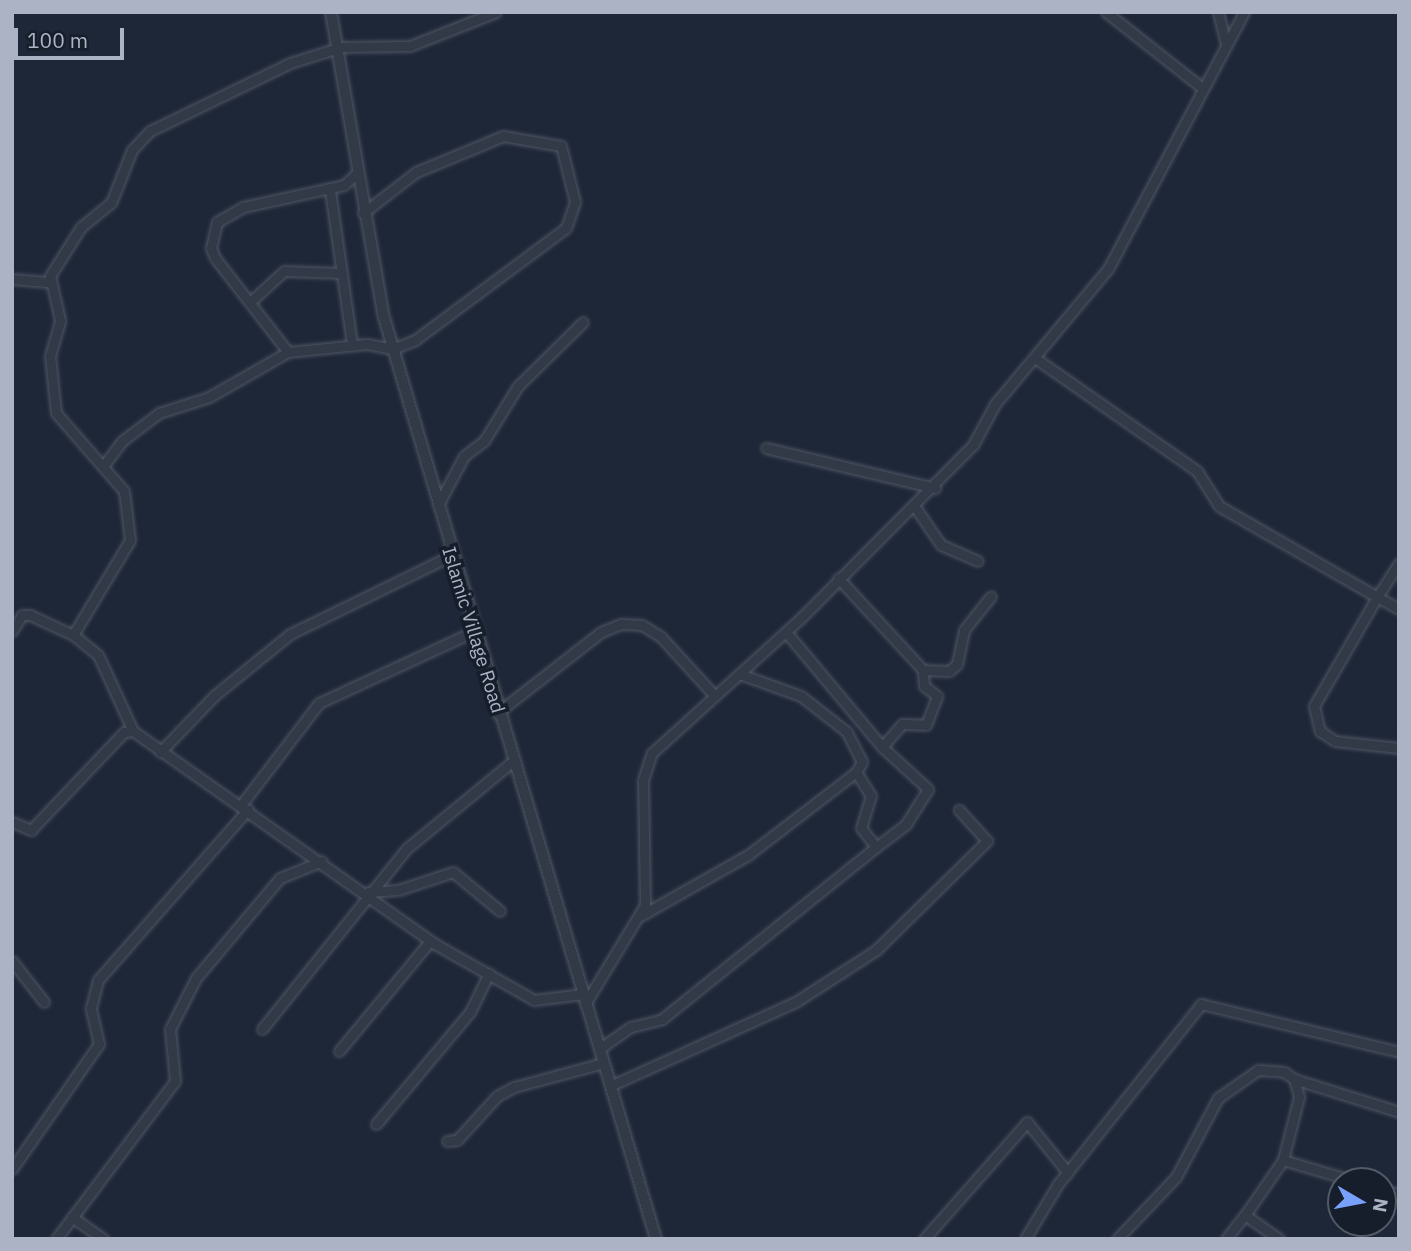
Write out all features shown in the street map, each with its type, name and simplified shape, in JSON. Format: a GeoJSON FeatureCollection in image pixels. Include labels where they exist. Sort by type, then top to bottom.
{"type":"FeatureCollection","features":[{"type":"Feature","properties":{"kind":"street","name":"Islamic Village Road"},"geometry":{"type":"LineString","coordinates":[[331,12],[341,47],[363,214],[392,349],[450,556],[656,1239]]}},
{"type":"Feature","properties":{"kind":"street"},"geometry":{"type":"LineString","coordinates":[[73,635],[130,548],[124,491],[104,465],[81,449],[56,413],[50,356],[60,320],[50,282],[81,227],[111,203],[132,150],[150,131],[290,63],[341,47],[410,46],[496,12]]}},
{"type":"Feature","properties":{"kind":"street"},"geometry":{"type":"LineString","coordinates":[[1106,12],[1201,87]]}},
{"type":"Feature","properties":{"kind":"street"},"geometry":{"type":"LineString","coordinates":[[1218,12],[1226,43]]}},
{"type":"Feature","properties":{"kind":"street"},"geometry":{"type":"LineString","coordinates":[[12,631],[22,615],[30,615],[73,635],[98,655],[133,731],[368,892],[430,941],[534,1000],[584,999],[639,917],[648,883],[646,768],[674,727],[740,674],[786,632],[838,578],[935,488],[1035,358],[1065,313],[1108,269],[1201,87],[1244,12]]}},
{"type":"Feature","properties":{"kind":"street"},"geometry":{"type":"LineString","coordinates":[[104,465],[122,441],[159,414],[209,397],[288,352],[352,345],[392,349],[480,297],[566,229],[575,202],[566,153],[545,139],[503,136],[416,172],[363,214]]}},
{"type":"Feature","properties":{"kind":"street"},"geometry":{"type":"LineString","coordinates":[[288,352],[211,248],[217,222],[243,207],[330,190],[357,173]]}},
{"type":"Feature","properties":{"kind":"street"},"geometry":{"type":"LineString","coordinates":[[330,190],[352,345]]}},
{"type":"Feature","properties":{"kind":"street"},"geometry":{"type":"LineString","coordinates":[[250,302],[284,271],[342,273]]}},
{"type":"Feature","properties":{"kind":"street"},"geometry":{"type":"LineString","coordinates":[[12,279],[50,282]]}},
{"type":"Feature","properties":{"kind":"street"},"geometry":{"type":"LineString","coordinates":[[436,508],[464,456],[484,441],[518,386],[583,322]]}},
{"type":"Feature","properties":{"kind":"street"},"geometry":{"type":"LineString","coordinates":[[1035,358],[1197,471],[1219,506],[1399,609]]}},
{"type":"Feature","properties":{"kind":"street"},"geometry":{"type":"LineString","coordinates":[[766,448],[935,488]]}},
{"type":"Feature","properties":{"kind":"street"},"geometry":{"type":"LineString","coordinates":[[915,507],[941,545],[978,561]]}},
{"type":"Feature","properties":{"kind":"street"},"geometry":{"type":"LineString","coordinates":[[160,752],[215,695],[290,634],[450,556]]}},
{"type":"Feature","properties":{"kind":"street"},"geometry":{"type":"LineString","coordinates":[[1399,563],[1317,697],[1315,718],[1335,741],[1399,748]]}},
{"type":"Feature","properties":{"kind":"street"},"geometry":{"type":"LineString","coordinates":[[838,578],[923,670],[924,686],[937,696],[931,718],[926,725],[902,724],[881,747]]}},
{"type":"Feature","properties":{"kind":"street"},"geometry":{"type":"LineString","coordinates":[[923,670],[949,671],[957,664],[964,630],[991,596]]}},
{"type":"Feature","properties":{"kind":"street"},"geometry":{"type":"LineString","coordinates":[[497,713],[601,632],[621,624],[642,625],[661,637],[714,695]]}},
{"type":"Feature","properties":{"kind":"street"},"geometry":{"type":"LineString","coordinates":[[12,1169],[99,1044],[91,1008],[98,980],[244,807],[319,703],[473,632]]}},
{"type":"Feature","properties":{"kind":"street"},"geometry":{"type":"LineString","coordinates":[[599,1049],[631,1027],[662,1019],[906,824],[928,789],[881,747],[786,632]]}},
{"type":"Feature","properties":{"kind":"street"},"geometry":{"type":"LineString","coordinates":[[639,917],[748,855],[856,772],[862,762],[847,732],[801,695],[740,674]]}},
{"type":"Feature","properties":{"kind":"street"},"geometry":{"type":"LineString","coordinates":[[12,822],[31,830],[116,740],[133,731]]}},
{"type":"Feature","properties":{"kind":"street"},"geometry":{"type":"LineString","coordinates":[[262,1029],[368,892],[406,849],[512,762]]}},
{"type":"Feature","properties":{"kind":"street"},"geometry":{"type":"LineString","coordinates":[[856,772],[871,796],[861,828],[876,847]]}},
{"type":"Feature","properties":{"kind":"street"},"geometry":{"type":"LineString","coordinates":[[610,1086],[797,1001],[876,950],[987,841],[959,810]]}},
{"type":"Feature","properties":{"kind":"street"},"geometry":{"type":"LineString","coordinates":[[56,1239],[175,1081],[170,1029],[196,978],[280,878],[322,861]]}},
{"type":"Feature","properties":{"kind":"street"},"geometry":{"type":"LineString","coordinates":[[368,892],[398,890],[453,872],[500,911]]}},
{"type":"Feature","properties":{"kind":"street"},"geometry":{"type":"LineString","coordinates":[[339,1051],[430,941]]}},
{"type":"Feature","properties":{"kind":"street"},"geometry":{"type":"LineString","coordinates":[[12,961],[44,1002]]}},
{"type":"Feature","properties":{"kind":"street"},"geometry":{"type":"LineString","coordinates":[[376,1124],[470,1012],[489,973]]}},
{"type":"Feature","properties":{"kind":"street"},"geometry":{"type":"LineString","coordinates":[[1025,1239],[1069,1173],[1201,1004],[1399,1052]]}},
{"type":"Feature","properties":{"kind":"street"},"geometry":{"type":"LineString","coordinates":[[447,1141],[457,1140],[497,1096],[514,1087],[603,1063]]}},
{"type":"Feature","properties":{"kind":"street"},"geometry":{"type":"LineString","coordinates":[[1117,1239],[1176,1177],[1219,1098],[1258,1070],[1399,1112]]}},
{"type":"Feature","properties":{"kind":"street"},"geometry":{"type":"LineString","coordinates":[[1226,1239],[1283,1160],[1298,1097],[1294,1079]]}},
{"type":"Feature","properties":{"kind":"street"},"geometry":{"type":"LineString","coordinates":[[924,1239],[1027,1122],[1069,1173]]}},
{"type":"Feature","properties":{"kind":"street"},"geometry":{"type":"LineString","coordinates":[[1283,1160],[1327,1173]]}},
{"type":"Feature","properties":{"kind":"street"},"geometry":{"type":"LineString","coordinates":[[1245,1215],[1279,1239]]}},
{"type":"Feature","properties":{"kind":"street"},"geometry":{"type":"LineString","coordinates":[[72,1217],[104,1239]]}}]}
